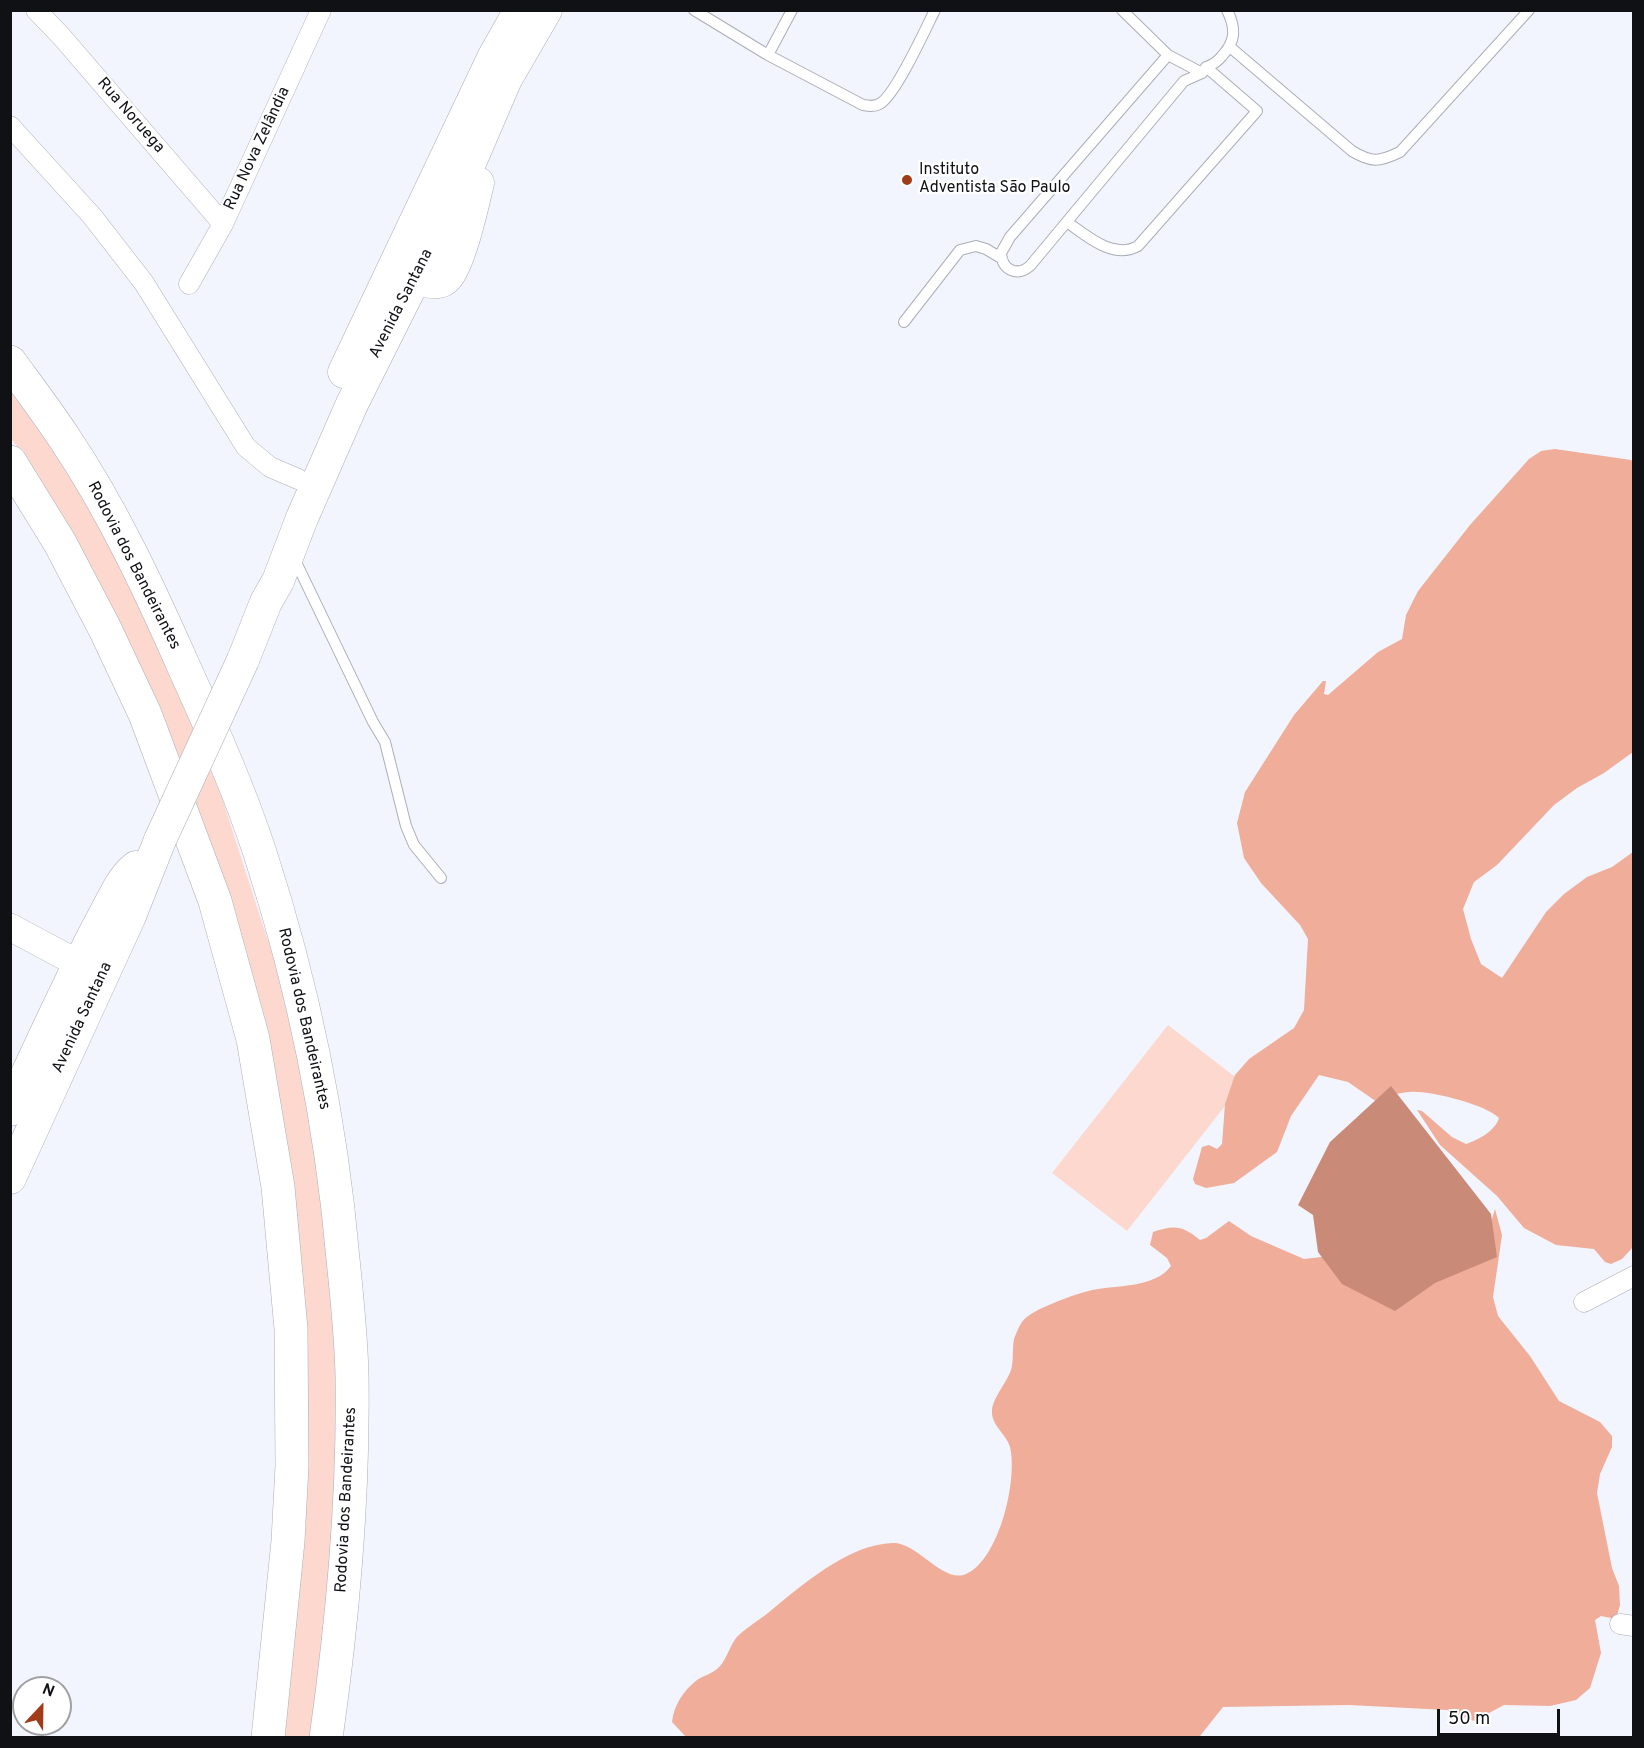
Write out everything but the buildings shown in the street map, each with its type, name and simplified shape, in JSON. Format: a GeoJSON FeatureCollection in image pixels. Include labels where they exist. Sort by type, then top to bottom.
{"type":"FeatureCollection","features":[{"type":"Feature","properties":{"kind":"highway","name":"Rodovia dos Bandeirantes"},"geometry":{"type":"LineString","coordinates":[[10,362],[67,441],[117,528],[197,695],[235,783],[260,852],[289,950],[310,1037],[338,1199],[352,1373],[351,1454],[338,1654],[326,1737]]}},
{"type":"Feature","properties":{"kind":"highway"},"geometry":{"type":"LineString","coordinates":[[10,462],[60,543],[105,628],[145,714],[215,901],[253,1039],[278,1187],[291,1329],[292,1466],[288,1541],[268,1737]]}},
{"type":"Feature","properties":{"kind":"main road","name":"Avenida Santana"},"geometry":{"type":"LineString","coordinates":[[266,602],[273,556],[285,512],[298,479],[356,346],[493,58],[520,10]]}},
{"type":"Feature","properties":{"kind":"main road"},"geometry":{"type":"LineString","coordinates":[[406,242],[411,262],[424,280],[435,283],[446,279],[452,268],[484,164],[500,95],[506,79],[546,10]]}},
{"type":"Feature","properties":{"kind":"main road","name":"Avenida Santana"},"geometry":{"type":"LineString","coordinates":[[10,1178],[139,896],[156,849],[243,660],[266,602],[278,581],[306,508],[352,404],[418,273]]}},
{"type":"Feature","properties":{"kind":"main road","name":"Avenida Santana"},"geometry":{"type":"LineString","coordinates":[[10,1110],[79,964],[120,887],[131,871],[156,849]]}},
{"type":"Feature","properties":{"kind":"street","name":"Rua Noruega"},"geometry":{"type":"LineString","coordinates":[[36,10],[223,224]]}},
{"type":"Feature","properties":{"kind":"street","name":"Rua Nova Zelândia"},"geometry":{"type":"LineString","coordinates":[[189,284],[223,224],[321,10]]}},
{"type":"Feature","properties":{"kind":"street"},"geometry":{"type":"LineString","coordinates":[[10,126],[92,216],[144,283],[246,447],[270,467],[298,479]]}},
{"type":"Feature","properties":{"kind":"street"},"geometry":{"type":"LineString","coordinates":[[10,927],[79,964]]}},
{"type":"Feature","properties":{"kind":"street"},"geometry":{"type":"LineString","coordinates":[[1584,1302],[1634,1276]]}},
{"type":"Feature","properties":{"kind":"lane"},"geometry":{"type":"LineString","coordinates":[[694,10],[768,55],[863,105],[878,105],[883,101],[900,77],[935,10]]}},
{"type":"Feature","properties":{"kind":"lane"},"geometry":{"type":"LineString","coordinates":[[768,55],[792,10]]}},
{"type":"Feature","properties":{"kind":"lane"},"geometry":{"type":"LineString","coordinates":[[1066,222],[1092,239],[1119,251],[1129,251],[1138,246],[1257,111],[1204,70],[1168,55],[1122,10]]}},
{"type":"Feature","properties":{"kind":"lane"},"geometry":{"type":"LineString","coordinates":[[904,322],[960,250],[976,246],[1001,258],[1011,270],[1016,272],[1026,269],[1184,81],[1216,62],[1230,47],[1234,36],[1233,25],[1227,10]]}},
{"type":"Feature","properties":{"kind":"lane"},"geometry":{"type":"LineString","coordinates":[[1230,47],[1352,151],[1373,161],[1386,159],[1400,152],[1529,10]]}},
{"type":"Feature","properties":{"kind":"lane"},"geometry":{"type":"LineString","coordinates":[[1001,258],[1004,245],[1010,237],[1168,55]]}},
{"type":"Feature","properties":{"kind":"lane"},"geometry":{"type":"LineString","coordinates":[[290,550],[385,742],[406,826],[414,845],[441,878]]}},
{"type":"Feature","properties":{"kind":"shaded area"},"geometry":{"type":"Polygon","coordinates":[[[10,385],[77,488],[120,562],[192,725],[221,795],[267,938],[271,944],[307,1096],[326,1225],[336,1372],[337,1444],[327,1594],[311,1737],[281,1737],[292,1659],[266,1038],[37,477],[11,438],[10,385]]]}},
{"type":"Feature","properties":{"kind":"shaded area"},"geometry":{"type":"Polygon","coordinates":[[[1555,449],[1631,460],[1634,463],[1633,752],[1554,805],[1497,865],[1474,882],[1463,909],[1481,964],[1502,978],[1546,912],[1564,894],[1587,877],[1612,867],[1633,852],[1633,1247],[1622,1259],[1611,1264],[1605,1262],[1594,1249],[1556,1245],[1524,1228],[1497,1196],[1440,1145],[1417,1110],[1422,1111],[1452,1137],[1466,1144],[1481,1137],[1494,1127],[1499,1118],[1492,1113],[1469,1103],[1429,1093],[1396,1094],[1377,1102],[1348,1082],[1319,1075],[1291,1116],[1277,1152],[1234,1183],[1206,1188],[1195,1184],[1193,1179],[1202,1147],[1209,1145],[1217,1149],[1222,1144],[1225,1104],[1235,1075],[1249,1059],[1294,1028],[1304,1010],[1308,939],[1300,925],[1261,883],[1244,858],[1237,823],[1245,792],[1294,715],[1323,681],[1326,681],[1324,694],[1328,695],[1378,652],[1402,639],[1406,615],[1418,591],[1470,525],[1529,459],[1541,451],[1555,449]]]}},
{"type":"Feature","properties":{"kind":"shaded area"},"geometry":{"type":"Polygon","coordinates":[[[1168,1025],[1243,1083],[1127,1231],[1052,1173],[1168,1025]]]}},
{"type":"Feature","properties":{"kind":"shaded area"},"geometry":{"type":"Polygon","coordinates":[[[1391,1086],[1491,1214],[1497,1257],[1435,1283],[1395,1311],[1342,1284],[1318,1252],[1313,1215],[1298,1205],[1330,1142],[1391,1086]]]}},
{"type":"Feature","properties":{"kind":"shaded area"},"geometry":{"type":"Polygon","coordinates":[[[1495,1209],[1502,1235],[1493,1297],[1498,1316],[1530,1356],[1559,1401],[1600,1422],[1612,1436],[1612,1447],[1600,1474],[1597,1493],[1612,1568],[1619,1586],[1620,1605],[1616,1619],[1601,1616],[1595,1620],[1601,1653],[1590,1688],[1576,1700],[1550,1706],[1504,1705],[1474,1721],[1447,1710],[1349,1705],[1223,1707],[1200,1736],[1192,1738],[687,1738],[672,1722],[677,1704],[683,1694],[697,1680],[720,1666],[739,1635],[810,1579],[842,1558],[876,1545],[893,1543],[902,1544],[948,1573],[966,1574],[978,1566],[997,1536],[1008,1498],[1012,1461],[1010,1447],[994,1421],[992,1411],[994,1401],[1011,1370],[1014,1339],[1022,1322],[1034,1312],[1065,1298],[1092,1290],[1146,1282],[1164,1273],[1171,1266],[1167,1258],[1150,1245],[1153,1232],[1178,1228],[1188,1231],[1200,1240],[1229,1221],[1251,1236],[1304,1259],[1486,1238],[1495,1209]]]}},
{"type":"Feature","properties":{"kind":"place","name":"Instituto Adventista São Paulo"},"geometry":{"type":"Point","coordinates":[907,180]}}]}
